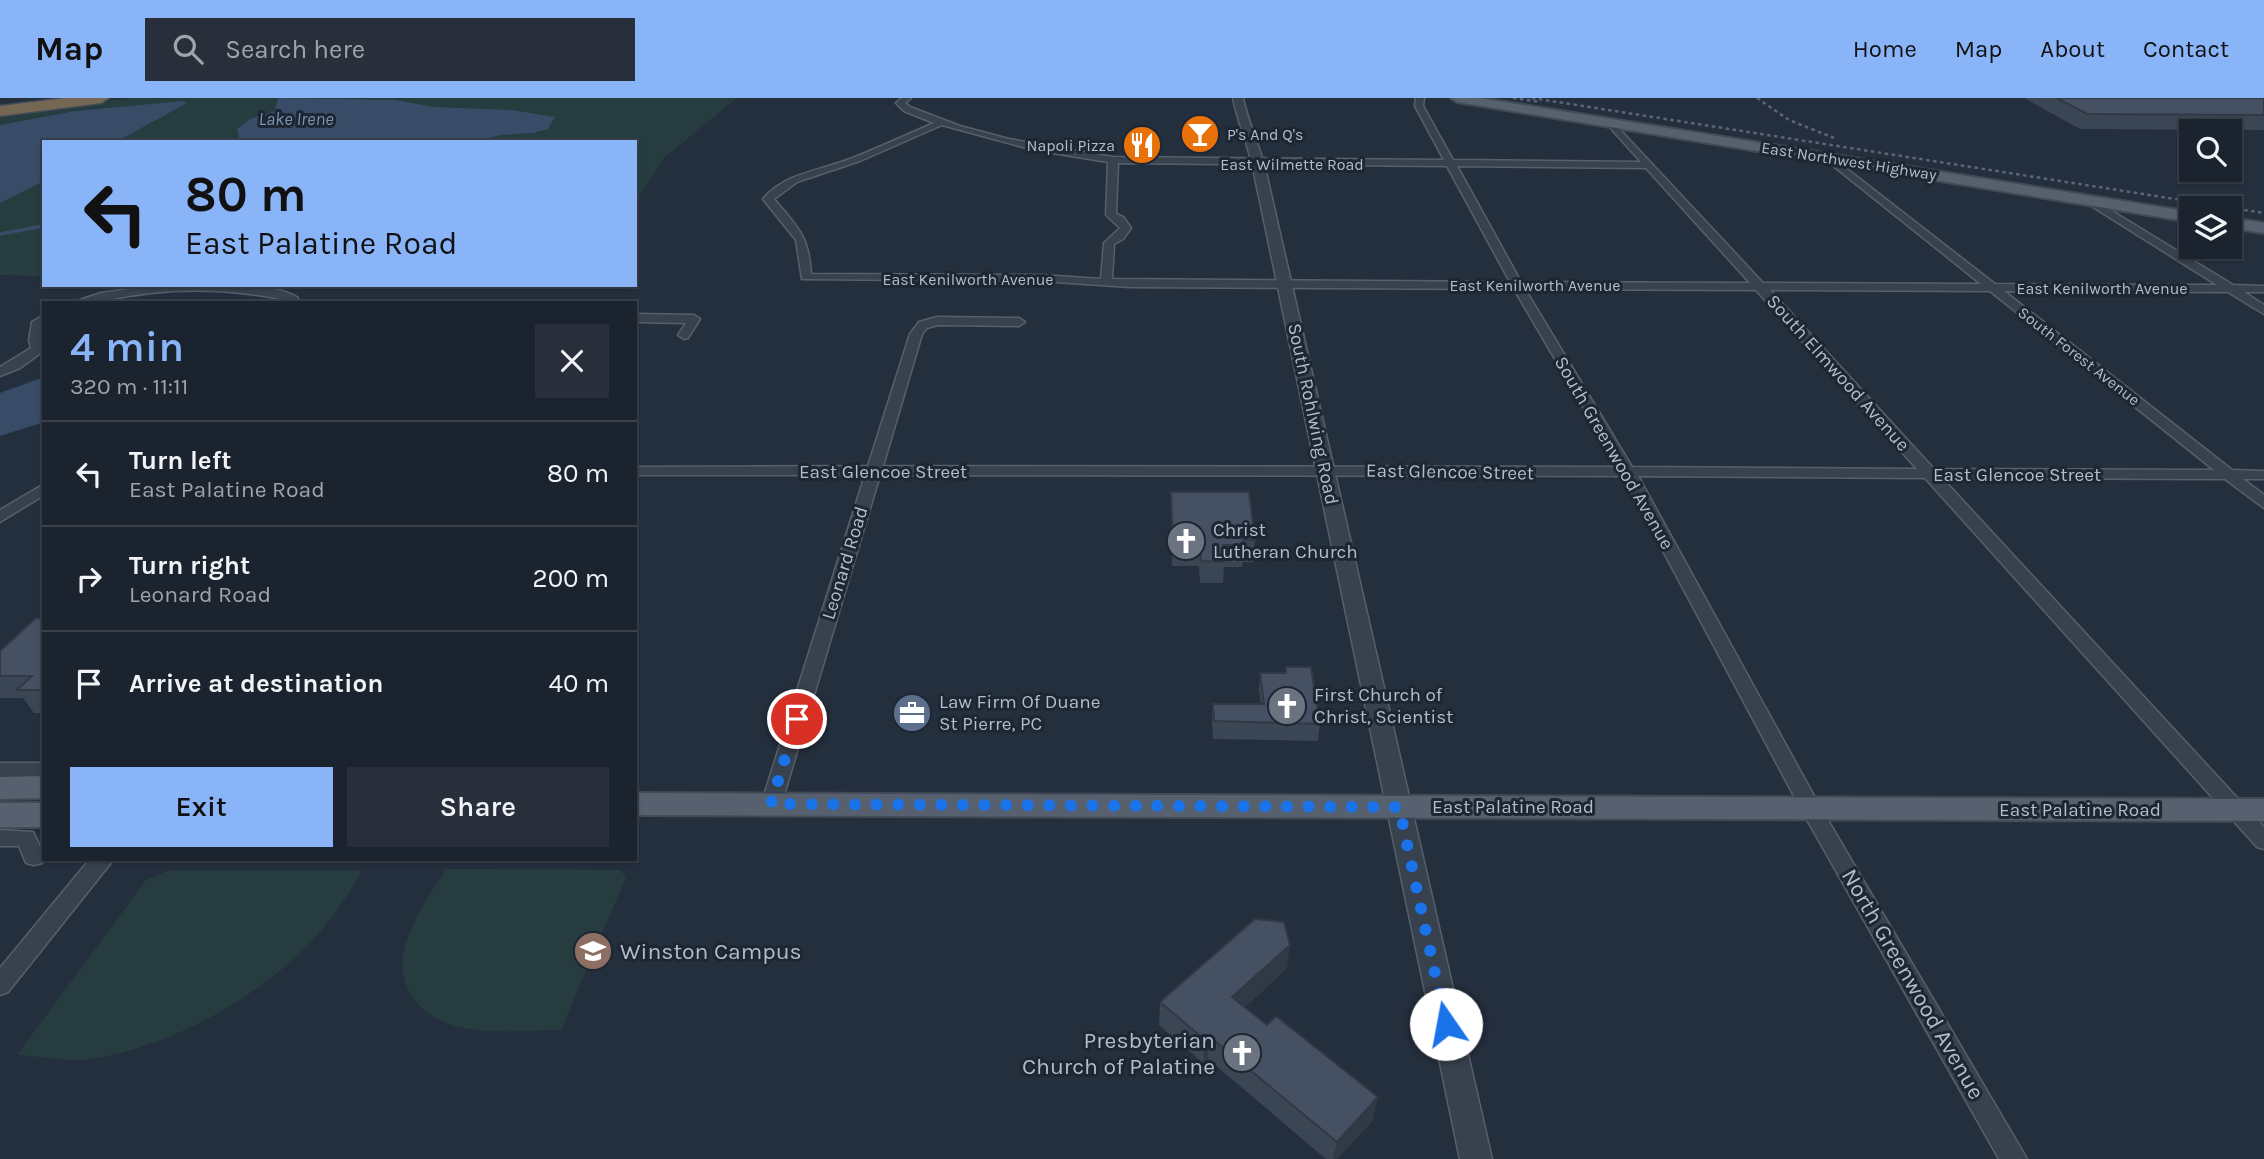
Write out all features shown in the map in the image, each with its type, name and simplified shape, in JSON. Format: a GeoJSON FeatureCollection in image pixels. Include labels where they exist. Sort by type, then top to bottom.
{"type":"FeatureCollection","features":[{"type":"Feature","properties":{"kind":"highway"},"geometry":{"type":"LineString","coordinates":[[0,104],[47,98]]}},
{"type":"Feature","properties":{"kind":"highway"},"geometry":{"type":"LineString","coordinates":[[0,111],[101,98]]}},
{"type":"Feature","properties":{"kind":"main road","name":"East Northwest Highway"},"geometry":{"type":"LineString","coordinates":[[1450,99],[1610,122],[2179,214]]}},
{"type":"Feature","properties":{"kind":"main road"},"geometry":{"type":"LineString","coordinates":[[2242,225],[2264,228]]}},
{"type":"Feature","properties":{"kind":"main road"},"geometry":{"type":"LineString","coordinates":[[0,788],[42,787]]}},
{"type":"Feature","properties":{"kind":"main road","name":"East Palatine Road"},"geometry":{"type":"LineString","coordinates":[[637,804],[2250,810]]}},
{"type":"Feature","properties":{"kind":"main road"},"geometry":{"type":"LineString","coordinates":[[0,815],[42,815]]}},
{"type":"Feature","properties":{"kind":"street","name":"East Wilmette Road"},"geometry":{"type":"LineString","coordinates":[[907,98],[900,103],[907,109],[940,123],[1003,142],[1113,160],[1258,164],[1648,165]]}},
{"type":"Feature","properties":{"kind":"street","name":"South Rohlwing Road"},"geometry":{"type":"LineString","coordinates":[[1238,98],[1244,128],[1253,144],[1258,164],[1476,1159]]}},
{"type":"Feature","properties":{"kind":"street","name":"South Greenwood Avenue"},"geometry":{"type":"LineString","coordinates":[[1420,98],[1419,106],[1517,285],[1629,474],[1811,809]]}},
{"type":"Feature","properties":{"kind":"street","name":"South Elmwood Avenue"},"geometry":{"type":"LineString","coordinates":[[1610,122],[1930,474],[2250,810],[2264,841]]}},
{"type":"Feature","properties":{"kind":"street","name":"East Kenilworth Avenue"},"geometry":{"type":"LineString","coordinates":[[940,123],[845,164],[794,179],[776,189],[768,200],[794,225],[803,241],[806,277],[1041,278],[1106,282],[1285,285],[2264,289]]}},
{"type":"Feature","properties":{"kind":"street","name":"South Rohlwing Road"},"geometry":{"type":"LineString","coordinates":[[1253,144],[1258,125]]}},
{"type":"Feature","properties":{"kind":"street","name":"South Forest Avenue"},"geometry":{"type":"LineString","coordinates":[[1829,158],[2264,503]]}},
{"type":"Feature","properties":{"kind":"street"},"geometry":{"type":"LineString","coordinates":[[1106,282],[1109,243],[1119,237],[1126,228],[1119,219],[1111,215],[1113,160]]}},
{"type":"Feature","properties":{"kind":"street"},"geometry":{"type":"LineString","coordinates":[[2089,200],[2264,310]]}},
{"type":"Feature","properties":{"kind":"street"},"geometry":{"type":"LineString","coordinates":[[86,301],[141,289],[265,291],[292,298],[291,301]]}},
{"type":"Feature","properties":{"kind":"street"},"geometry":{"type":"LineString","coordinates":[[218,301],[233,289]]}},
{"type":"Feature","properties":{"kind":"street"},"geometry":{"type":"LineString","coordinates":[[637,318],[694,319],[684,335]]}},
{"type":"Feature","properties":{"kind":"street"},"geometry":{"type":"LineString","coordinates":[[0,372],[38,349],[35,340],[38,322],[42,320]]}},
{"type":"Feature","properties":{"kind":"street","name":"Leonard Road"},"geometry":{"type":"LineString","coordinates":[[771,804],[916,334],[923,324],[937,321],[1019,322]]}},
{"type":"Feature","properties":{"kind":"street","name":"East Glencoe Street"},"geometry":{"type":"LineString","coordinates":[[637,471],[2264,475]]}},
{"type":"Feature","properties":{"kind":"street"},"geometry":{"type":"LineString","coordinates":[[0,517],[42,489]]}},
{"type":"Feature","properties":{"kind":"street"},"geometry":{"type":"LineString","coordinates":[[0,770],[42,769]]}},
{"type":"Feature","properties":{"kind":"street","name":"North Greenwood Avenue"},"geometry":{"type":"LineString","coordinates":[[1811,809],[2014,1159]]}},
{"type":"Feature","properties":{"kind":"street"},"geometry":{"type":"LineString","coordinates":[[0,838],[26,838],[34,857]]}},
{"type":"Feature","properties":{"kind":"street"},"geometry":{"type":"LineString","coordinates":[[0,985],[101,861]]}},
{"type":"Feature","properties":{"kind":"green space"},"geometry":{"type":"Polygon","coordinates":[[[129,98],[737,98],[664,158],[637,199],[637,140],[42,140],[42,276],[0,275],[0,115],[129,98]]]}},
{"type":"Feature","properties":{"kind":"green space"},"geometry":{"type":"Polygon","coordinates":[[[446,869],[620,870],[626,877],[561,1030],[498,1031],[456,1026],[438,1019],[422,1008],[409,991],[403,968],[405,944],[419,913],[446,869]]]}},
{"type":"Feature","properties":{"kind":"green space"},"geometry":{"type":"Polygon","coordinates":[[[167,871],[362,871],[331,918],[297,956],[245,997],[216,1014],[154,1043],[92,1059],[17,1055],[146,880],[167,871]]]}},
{"type":"Feature","properties":{"kind":"water","name":"Lake Irene"},"geometry":{"type":"Polygon","coordinates":[[[278,98],[395,100],[433,107],[512,110],[555,117],[548,129],[478,140],[240,140],[237,129],[250,119],[275,111],[278,98]]]}},
{"type":"Feature","properties":{"kind":"water"},"geometry":{"type":"Polygon","coordinates":[[[183,101],[187,103],[120,140],[42,140],[42,182],[0,203],[0,125],[75,111],[183,101]]]}},
{"type":"Feature","properties":{"kind":"water"},"geometry":{"type":"Polygon","coordinates":[[[42,378],[42,423],[0,436],[0,393],[42,378]]]}},
{"type":"Feature","properties":{"kind":"building"},"geometry":{"type":"Polygon","coordinates":[[[2057,98],[2264,98],[2264,115],[2087,114],[2057,98]]]}},
{"type":"Feature","properties":{"kind":"building"},"geometry":{"type":"Polygon","coordinates":[[[1171,492],[1249,492],[1255,540],[1243,540],[1244,545],[1223,545],[1224,562],[1201,561],[1200,545],[1173,545],[1171,492]]]}},
{"type":"Feature","properties":{"kind":"building"},"geometry":{"type":"Polygon","coordinates":[[[36,618],[42,619],[42,690],[17,690],[32,676],[0,676],[0,651],[36,618]]]}},
{"type":"Feature","properties":{"kind":"building"},"geometry":{"type":"Polygon","coordinates":[[[1286,667],[1311,667],[1320,724],[1214,721],[1213,704],[1264,704],[1260,673],[1286,673],[1286,667]]]}},
{"type":"Feature","properties":{"kind":"building","name":"Presbyterian Church of Palatine"},"geometry":{"type":"Polygon","coordinates":[[[1255,919],[1284,922],[1290,945],[1232,997],[1267,1025],[1276,1016],[1378,1097],[1337,1142],[1209,1036],[1205,1040],[1160,1002],[1255,919]]]}},
{"type":"Feature","properties":{"kind":"waterway"},"geometry":{"type":"LineString","coordinates":[[0,234],[42,226]]}},
{"type":"Feature","properties":{"kind":"railway"},"geometry":{"type":"LineString","coordinates":[[1513,98],[1541,102]]}},
{"type":"Feature","properties":{"kind":"railway"},"geometry":{"type":"LineString","coordinates":[[1532,98],[2264,213]]}},
{"type":"Feature","properties":{"kind":"railway"},"geometry":{"type":"LineString","coordinates":[[1757,98],[1789,120],[1834,138]]}},
{"type":"Feature","properties":{"kind":"place","name":"P's And Q's"},"geometry":{"type":"Point","coordinates":[1200,134]}},
{"type":"Feature","properties":{"kind":"place","name":"Napoli Pizza"},"geometry":{"type":"Point","coordinates":[1142,145]}},
{"type":"Feature","properties":{"kind":"place","name":"Christ Lutheran Church"},"geometry":{"type":"Point","coordinates":[1186,541]}},
{"type":"Feature","properties":{"kind":"place","name":"First Church of Christ, Scientist"},"geometry":{"type":"Point","coordinates":[1287,706]}},
{"type":"Feature","properties":{"kind":"place","name":"Law Firm Of Duane St Pierre, PC"},"geometry":{"type":"Point","coordinates":[912,713]}},
{"type":"Feature","properties":{"kind":"place","name":"Winston Campus"},"geometry":{"type":"Point","coordinates":[593,951]}},
{"type":"Feature","properties":{"kind":"place","name":"Presbyterian Church of Palatine"},"geometry":{"type":"Point","coordinates":[1242,1053]}},
{"type":"Feature","properties":{"kind":"route"},"geometry":{"type":"LineString","coordinates":[[797,719],[771,804],[1399,807],[1446,1024]]}}]}
